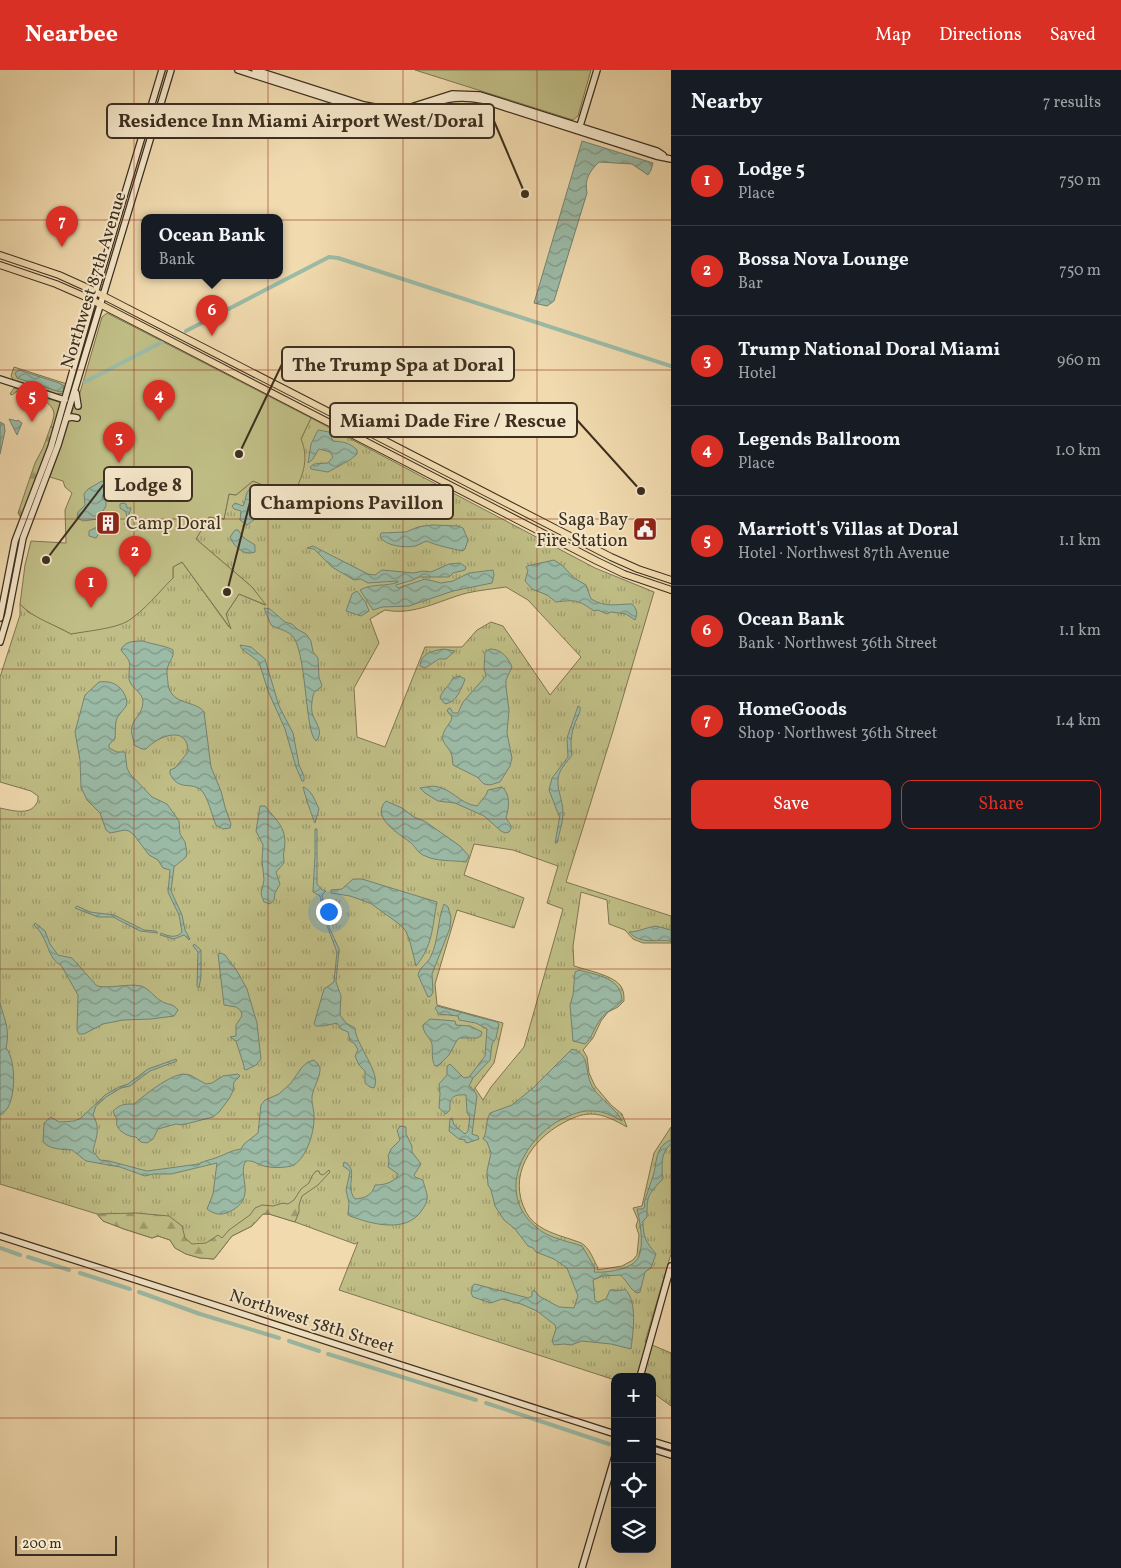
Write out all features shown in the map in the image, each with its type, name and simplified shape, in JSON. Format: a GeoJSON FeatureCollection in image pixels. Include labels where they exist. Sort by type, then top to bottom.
{"type":"FeatureCollection","features":[{"type":"Feature","properties":{"kind":"main road"},"geometry":{"type":"LineString","coordinates":[[0,255],[59,275],[104,296],[622,562],[669,580],[663,588]]}},
{"type":"Feature","properties":{"kind":"main road"},"geometry":{"type":"LineString","coordinates":[[1,265],[16,265],[20,262]]}},
{"type":"Feature","properties":{"kind":"main road"},"geometry":{"type":"LineString","coordinates":[[1,265],[56,284],[94,301],[530,527],[622,573],[671,590]]}},
{"type":"Feature","properties":{"kind":"main road"},"geometry":{"type":"LineString","coordinates":[[140,325],[148,326],[156,323]]}},
{"type":"Feature","properties":{"kind":"main road"},"geometry":{"type":"LineString","coordinates":[[151,331],[155,328],[165,328]]}},
{"type":"Feature","properties":{"kind":"main road"},"geometry":{"type":"LineString","coordinates":[[310,413],[314,405]]}},
{"type":"Feature","properties":{"kind":"main road"},"geometry":{"type":"LineString","coordinates":[[400,459],[404,451]]}},
{"type":"Feature","properties":{"kind":"main road"},"geometry":{"type":"LineString","coordinates":[[444,482],[448,474]]}},
{"type":"Feature","properties":{"kind":"main road"},"geometry":{"type":"LineString","coordinates":[[491,506],[495,498]]}},
{"type":"Feature","properties":{"kind":"main road"},"geometry":{"type":"LineString","coordinates":[[530,527],[535,518]]}},
{"type":"Feature","properties":{"kind":"street","name":"Northwest 87th Avenue"},"geometry":{"type":"LineString","coordinates":[[0,642],[8,615],[22,530],[65,400],[162,70]]}},
{"type":"Feature","properties":{"kind":"street","name":"Northwest 87th Avenue"},"geometry":{"type":"LineString","coordinates":[[0,618],[13,549],[54,458],[171,70]]}},
{"type":"Feature","properties":{"kind":"street"},"geometry":{"type":"LineString","coordinates":[[238,70],[308,92],[319,93]]}},
{"type":"Feature","properties":{"kind":"street"},"geometry":{"type":"LineString","coordinates":[[255,70],[369,112],[388,114],[412,112],[448,100],[476,99],[657,150],[668,158]]}},
{"type":"Feature","properties":{"kind":"street"},"geometry":{"type":"LineString","coordinates":[[579,128],[597,70]]}},
{"type":"Feature","properties":{"kind":"street"},"geometry":{"type":"LineString","coordinates":[[124,198],[132,201]]}},
{"type":"Feature","properties":{"kind":"street"},"geometry":{"type":"LineString","coordinates":[[81,345],[83,349],[81,358],[82,368]]}},
{"type":"Feature","properties":{"kind":"street"},"geometry":{"type":"LineString","coordinates":[[0,379],[65,400]]}},
{"type":"Feature","properties":{"kind":"street"},"geometry":{"type":"LineString","coordinates":[[76,389],[78,406]]}},
{"type":"Feature","properties":{"kind":"street"},"geometry":{"type":"LineString","coordinates":[[67,418],[77,418]]}},
{"type":"Feature","properties":{"kind":"street","name":"Northwest 58th Street"},"geometry":{"type":"LineString","coordinates":[[0,1236],[611,1433]]}},
{"type":"Feature","properties":{"kind":"street"},"geometry":{"type":"LineString","coordinates":[[641,1373],[671,1266]]}},
{"type":"Feature","properties":{"kind":"street"},"geometry":{"type":"LineString","coordinates":[[656,1442],[671,1447]]}},
{"type":"Feature","properties":{"kind":"street"},"geometry":{"type":"LineString","coordinates":[[656,1450],[671,1455]]}},
{"type":"Feature","properties":{"kind":"street"},"geometry":{"type":"LineString","coordinates":[[582,1568],[613,1463]]}},
{"type":"Feature","properties":{"kind":"green space"},"geometry":{"type":"Polygon","coordinates":[[[415,70],[591,70],[578,116],[573,120],[415,70]]]}},
{"type":"Feature","properties":{"kind":"green space"},"geometry":{"type":"Polygon","coordinates":[[[107,313],[311,418],[301,439],[305,454],[304,469],[292,497],[253,481],[236,495],[229,494],[224,519],[209,517],[196,539],[252,587],[266,605],[239,594],[226,614],[231,629],[182,562],[173,567],[173,578],[146,606],[128,621],[115,626],[71,634],[38,617],[20,604],[25,565],[31,541],[66,543],[65,510],[72,493],[65,487],[63,481],[50,477],[73,409],[79,401],[102,317],[107,313]]]}},
{"type":"Feature","properties":{"kind":"green space"},"geometry":{"type":"Polygon","coordinates":[[[14,367],[67,384],[64,393],[57,394],[14,381],[11,376],[14,367]]]}},
{"type":"Feature","properties":{"kind":"green space"},"geometry":{"type":"Polygon","coordinates":[[[14,388],[61,404],[54,430],[51,426],[54,414],[53,409],[39,398],[17,391],[12,395],[10,394],[14,388]]]}},
{"type":"Feature","properties":{"kind":"green space"},"geometry":{"type":"Polygon","coordinates":[[[311,418],[595,568],[654,592],[566,882],[671,916],[671,943],[643,943],[633,939],[625,930],[609,924],[607,900],[581,892],[573,946],[574,966],[611,978],[620,985],[624,993],[624,1001],[618,1007],[608,1012],[601,1021],[593,1038],[583,1050],[587,1057],[589,1073],[595,1086],[611,1105],[622,1114],[627,1127],[596,1114],[584,1115],[563,1123],[551,1130],[532,1149],[525,1160],[519,1185],[521,1199],[526,1212],[539,1226],[583,1244],[589,1250],[598,1268],[597,1270],[622,1266],[633,1260],[637,1255],[639,1235],[636,1226],[638,1220],[633,1208],[642,1206],[654,1153],[671,1127],[671,1254],[645,1342],[671,1353],[671,1406],[656,1395],[656,1373],[611,1373],[611,1379],[339,1290],[358,1242],[355,1244],[295,1222],[263,1214],[252,1226],[232,1236],[214,1259],[200,1258],[175,1248],[170,1240],[158,1236],[152,1238],[124,1229],[103,1221],[97,1214],[0,1184],[0,808],[14,811],[29,810],[37,803],[38,798],[31,791],[0,782],[0,677],[20,615],[20,604],[28,612],[71,634],[117,625],[127,621],[140,610],[173,578],[173,567],[182,562],[229,627],[226,614],[239,594],[265,605],[252,587],[196,539],[209,517],[224,519],[229,494],[236,495],[253,481],[292,497],[301,439],[311,418]],[[506,587],[467,593],[417,609],[406,611],[385,610],[370,619],[379,643],[354,688],[357,737],[385,747],[425,647],[462,647],[477,630],[491,622],[503,626],[550,695],[581,657],[528,600],[506,587]],[[474,844],[464,875],[524,898],[514,928],[457,910],[435,984],[437,1005],[503,1023],[494,1063],[475,1088],[483,1100],[491,1087],[524,1047],[563,909],[547,903],[558,866],[513,850],[474,844]]]}},
{"type":"Feature","properties":{"kind":"green space"},"geometry":{"type":"Polygon","coordinates":[[[51,426],[54,430],[21,518],[18,513],[35,463],[51,426]]]}},
{"type":"Feature","properties":{"kind":"green space"},"geometry":{"type":"Polygon","coordinates":[[[329,1170],[330,1172],[318,1185],[302,1196],[295,1222],[263,1214],[252,1226],[232,1236],[214,1259],[186,1254],[175,1248],[170,1240],[158,1236],[152,1238],[124,1229],[103,1221],[97,1214],[136,1213],[169,1216],[182,1226],[185,1238],[192,1244],[206,1243],[218,1235],[222,1238],[229,1230],[250,1215],[255,1208],[262,1205],[288,1204],[309,1183],[316,1171],[323,1175],[329,1170]]]}},
{"type":"Feature","properties":{"kind":"water"},"geometry":{"type":"Polygon","coordinates":[[[582,141],[653,163],[651,170],[648,175],[632,164],[599,162],[596,165],[587,179],[587,193],[554,301],[547,306],[534,303],[582,141]]]}},
{"type":"Feature","properties":{"kind":"water"},"geometry":{"type":"Polygon","coordinates":[[[19,370],[59,383],[64,386],[63,391],[60,392],[17,378],[15,373],[19,370]]]}},
{"type":"Feature","properties":{"kind":"water"},"geometry":{"type":"Polygon","coordinates":[[[9,419],[18,420],[22,423],[17,435],[9,419]]]}},
{"type":"Feature","properties":{"kind":"water"},"geometry":{"type":"Polygon","coordinates":[[[0,422],[4,424],[5,431],[0,454],[0,422]]]}},
{"type":"Feature","properties":{"kind":"water"},"geometry":{"type":"Polygon","coordinates":[[[318,430],[329,432],[333,441],[351,445],[357,450],[357,454],[328,472],[311,469],[310,467],[314,464],[328,463],[333,457],[330,452],[319,449],[308,463],[311,444],[318,430]]]}},
{"type":"Feature","properties":{"kind":"water"},"geometry":{"type":"Polygon","coordinates":[[[102,481],[107,483],[108,489],[102,498],[106,501],[106,506],[98,519],[83,521],[77,518],[78,512],[85,505],[84,494],[88,489],[102,481]]]}},
{"type":"Feature","properties":{"kind":"water"},"geometry":{"type":"Polygon","coordinates":[[[253,487],[261,491],[259,499],[262,503],[273,502],[277,504],[271,512],[247,525],[240,520],[241,511],[234,509],[232,506],[235,503],[243,506],[247,493],[253,487]]]}},
{"type":"Feature","properties":{"kind":"water"},"geometry":{"type":"Polygon","coordinates":[[[120,504],[126,504],[127,508],[131,508],[129,514],[132,519],[128,521],[126,526],[124,524],[127,518],[126,512],[120,508],[120,504]]]}},
{"type":"Feature","properties":{"kind":"water"},"geometry":{"type":"Polygon","coordinates":[[[432,525],[458,526],[463,528],[468,540],[465,549],[463,551],[427,541],[415,546],[406,547],[391,544],[380,537],[381,533],[406,532],[418,527],[432,525]]]}},
{"type":"Feature","properties":{"kind":"water"},"geometry":{"type":"Polygon","coordinates":[[[97,527],[107,530],[108,534],[99,533],[96,538],[89,536],[89,531],[97,527]]]}},
{"type":"Feature","properties":{"kind":"water"},"geometry":{"type":"Polygon","coordinates":[[[235,530],[238,530],[244,538],[255,545],[255,552],[243,552],[234,544],[230,537],[235,530]]]}},
{"type":"Feature","properties":{"kind":"water"},"geometry":{"type":"Polygon","coordinates":[[[313,546],[368,574],[375,575],[382,570],[414,573],[431,572],[449,564],[460,563],[466,567],[465,570],[453,573],[449,577],[419,577],[396,585],[398,588],[425,579],[441,583],[453,581],[469,573],[493,570],[494,575],[492,583],[453,591],[409,606],[382,607],[373,610],[360,590],[369,586],[398,581],[368,583],[361,579],[354,580],[332,567],[314,549],[307,548],[313,546]]]}},
{"type":"Feature","properties":{"kind":"water"},"geometry":{"type":"Polygon","coordinates":[[[554,560],[563,566],[574,578],[586,585],[591,599],[607,605],[632,604],[636,611],[635,620],[626,614],[611,612],[607,614],[598,610],[594,611],[576,601],[556,602],[547,595],[532,589],[525,581],[528,570],[527,566],[554,560]]]}},
{"type":"Feature","properties":{"kind":"water"},"geometry":{"type":"Polygon","coordinates":[[[357,591],[366,603],[369,611],[361,616],[346,611],[352,594],[357,591]]]}},
{"type":"Feature","properties":{"kind":"water"},"geometry":{"type":"Polygon","coordinates":[[[264,608],[270,609],[285,622],[292,624],[306,634],[311,641],[313,652],[318,658],[319,678],[322,685],[314,694],[312,700],[313,716],[319,730],[316,741],[312,735],[298,648],[292,636],[271,625],[264,608]]]}},
{"type":"Feature","properties":{"kind":"water"},"geometry":{"type":"Polygon","coordinates":[[[143,641],[173,650],[173,656],[167,670],[170,691],[174,696],[200,708],[204,712],[211,767],[221,791],[231,824],[230,828],[223,829],[216,825],[208,801],[200,789],[177,783],[170,774],[170,770],[175,768],[188,752],[187,743],[183,738],[178,735],[165,737],[151,744],[146,749],[134,745],[133,723],[142,709],[143,701],[130,681],[130,663],[121,650],[127,643],[143,641]]]}},
{"type":"Feature","properties":{"kind":"water"},"geometry":{"type":"Polygon","coordinates":[[[240,645],[251,647],[265,659],[279,706],[293,733],[304,781],[302,781],[296,767],[285,729],[268,691],[259,662],[242,649],[240,645]]]}},
{"type":"Feature","properties":{"kind":"water"},"geometry":{"type":"Polygon","coordinates":[[[444,649],[455,651],[446,659],[439,659],[425,668],[420,666],[425,655],[444,649]]]}},
{"type":"Feature","properties":{"kind":"water"},"geometry":{"type":"Polygon","coordinates":[[[490,649],[498,650],[504,654],[512,667],[506,680],[506,687],[509,710],[507,733],[512,758],[510,766],[500,782],[490,785],[484,784],[477,777],[453,765],[452,754],[443,738],[452,717],[447,711],[448,709],[450,708],[453,713],[458,713],[463,702],[486,676],[484,668],[485,652],[490,649]]]}},
{"type":"Feature","properties":{"kind":"water"},"geometry":{"type":"Polygon","coordinates":[[[459,676],[465,679],[460,691],[452,701],[445,704],[440,698],[443,691],[453,678],[459,676]]]}},
{"type":"Feature","properties":{"kind":"water"},"geometry":{"type":"Polygon","coordinates":[[[99,682],[113,683],[120,688],[127,701],[126,707],[117,717],[115,738],[109,745],[109,748],[117,752],[125,752],[127,768],[130,774],[152,797],[167,804],[179,821],[180,834],[185,842],[187,853],[186,857],[174,867],[171,891],[182,915],[189,940],[184,935],[174,939],[160,935],[161,933],[175,936],[182,932],[179,915],[168,892],[170,870],[163,868],[158,860],[149,855],[129,831],[110,833],[106,830],[100,813],[87,800],[81,787],[80,760],[75,732],[85,695],[99,682]]]}},
{"type":"Feature","properties":{"kind":"water"},"geometry":{"type":"Polygon","coordinates":[[[578,706],[580,707],[580,712],[571,739],[572,755],[562,768],[558,779],[563,816],[557,843],[555,843],[560,815],[549,790],[552,778],[568,757],[567,738],[578,706]]]}},
{"type":"Feature","properties":{"kind":"water"},"geometry":{"type":"Polygon","coordinates":[[[303,787],[311,793],[319,809],[315,823],[309,806],[303,787]]]}},
{"type":"Feature","properties":{"kind":"water"},"geometry":{"type":"Polygon","coordinates":[[[440,787],[465,802],[477,806],[488,790],[502,787],[508,797],[506,818],[511,828],[509,832],[501,831],[484,816],[455,803],[438,801],[420,788],[440,787]]]}},
{"type":"Feature","properties":{"kind":"water"},"geometry":{"type":"Polygon","coordinates":[[[386,801],[426,822],[460,846],[469,856],[466,862],[439,860],[421,854],[410,842],[393,830],[384,819],[381,813],[386,801]]]}},
{"type":"Feature","properties":{"kind":"water"},"geometry":{"type":"Polygon","coordinates":[[[260,806],[265,806],[274,817],[281,826],[285,837],[284,863],[276,872],[280,884],[275,893],[274,900],[270,904],[264,902],[261,894],[264,880],[263,845],[256,831],[260,806]]]}},
{"type":"Feature","properties":{"kind":"water"},"geometry":{"type":"Polygon","coordinates":[[[315,829],[317,829],[317,884],[322,890],[326,891],[322,895],[329,927],[339,949],[336,982],[341,996],[340,1015],[346,1023],[355,1028],[359,1042],[372,1067],[375,1082],[374,1088],[365,1083],[365,1071],[359,1065],[355,1056],[358,1050],[355,1044],[350,1041],[348,1032],[341,1029],[337,1023],[324,1026],[316,1026],[314,1024],[324,989],[334,982],[337,952],[326,923],[320,896],[313,892],[315,829]]]}},
{"type":"Feature","properties":{"kind":"water"},"geometry":{"type":"Polygon","coordinates":[[[353,879],[362,879],[437,902],[429,943],[416,966],[406,931],[398,923],[370,903],[350,896],[331,893],[331,890],[342,889],[353,879]]]}},
{"type":"Feature","properties":{"kind":"water"},"geometry":{"type":"Polygon","coordinates":[[[444,904],[448,907],[451,917],[450,928],[432,974],[433,992],[428,997],[418,975],[420,969],[430,959],[434,950],[444,904]]]}},
{"type":"Feature","properties":{"kind":"water"},"geometry":{"type":"Polygon","coordinates":[[[77,906],[90,912],[114,915],[144,930],[156,931],[158,933],[140,931],[113,917],[98,917],[75,908],[77,906]]]}},
{"type":"Feature","properties":{"kind":"water"},"geometry":{"type":"Polygon","coordinates":[[[35,923],[45,931],[50,944],[58,955],[72,958],[97,986],[141,986],[161,1001],[174,1006],[178,1010],[174,1016],[123,1020],[103,1024],[84,1034],[79,1034],[77,1030],[78,995],[61,965],[54,960],[44,939],[34,925],[35,923]]]}},
{"type":"Feature","properties":{"kind":"water"},"geometry":{"type":"Polygon","coordinates":[[[656,926],[671,930],[671,941],[638,939],[629,932],[636,931],[656,926]]]}},
{"type":"Feature","properties":{"kind":"water"},"geometry":{"type":"Polygon","coordinates":[[[194,944],[201,950],[199,988],[197,986],[198,952],[193,946],[194,944]]]}},
{"type":"Feature","properties":{"kind":"water"},"geometry":{"type":"Polygon","coordinates":[[[218,954],[225,955],[237,971],[247,989],[257,1023],[261,1059],[256,1065],[246,1070],[244,1069],[236,1041],[230,1037],[236,1036],[236,1025],[242,1016],[241,1011],[236,1007],[224,1005],[218,954]]]}},
{"type":"Feature","properties":{"kind":"water"},"geometry":{"type":"Polygon","coordinates":[[[579,970],[601,976],[613,982],[621,993],[622,1001],[602,1017],[585,1044],[573,1041],[570,1005],[575,972],[579,970]]]}},
{"type":"Feature","properties":{"kind":"water"},"geometry":{"type":"Polygon","coordinates":[[[0,1003],[6,1025],[6,1048],[12,1063],[13,1084],[10,1104],[6,1111],[0,1115],[0,1003]]]}},
{"type":"Feature","properties":{"kind":"water"},"geometry":{"type":"Polygon","coordinates":[[[437,1006],[499,1024],[496,1038],[492,1044],[490,1060],[473,1078],[469,1086],[477,1096],[472,1134],[478,1136],[479,1139],[467,1143],[449,1131],[450,1119],[452,1118],[454,1125],[465,1134],[468,1131],[470,1116],[467,1113],[466,1095],[453,1097],[450,1102],[450,1110],[446,1114],[439,1108],[439,1084],[447,1075],[447,1066],[450,1064],[464,1078],[469,1077],[485,1056],[487,1029],[476,1023],[459,1020],[458,1016],[439,1014],[435,1008],[437,1006]]]}},
{"type":"Feature","properties":{"kind":"water"},"geometry":{"type":"Polygon","coordinates":[[[430,1019],[455,1021],[456,1025],[470,1026],[482,1032],[481,1036],[477,1038],[460,1038],[449,1055],[438,1066],[435,1066],[432,1044],[423,1028],[423,1025],[430,1019]]]}},
{"type":"Feature","properties":{"kind":"water"},"geometry":{"type":"Polygon","coordinates":[[[572,1049],[585,1059],[593,1088],[617,1113],[622,1121],[600,1112],[584,1111],[560,1120],[546,1129],[525,1154],[519,1169],[516,1184],[518,1199],[524,1214],[541,1231],[558,1239],[582,1246],[595,1268],[594,1272],[619,1270],[631,1265],[639,1256],[641,1239],[637,1209],[643,1209],[645,1206],[644,1203],[660,1149],[671,1140],[671,1144],[663,1156],[662,1180],[653,1189],[649,1197],[647,1217],[643,1221],[646,1239],[656,1254],[651,1268],[645,1272],[640,1292],[635,1292],[620,1275],[603,1276],[593,1280],[595,1301],[598,1302],[606,1299],[610,1290],[625,1289],[629,1295],[632,1301],[634,1318],[631,1349],[611,1344],[582,1341],[571,1345],[554,1345],[552,1341],[556,1329],[555,1325],[537,1311],[502,1299],[491,1303],[473,1297],[471,1293],[475,1284],[528,1298],[532,1296],[534,1290],[539,1296],[559,1307],[574,1308],[578,1296],[567,1268],[528,1246],[515,1229],[504,1220],[495,1206],[488,1185],[487,1171],[491,1153],[487,1142],[483,1139],[490,1113],[512,1105],[533,1088],[572,1049]]]}},
{"type":"Feature","properties":{"kind":"water"},"geometry":{"type":"Polygon","coordinates":[[[176,1059],[177,1061],[150,1071],[130,1086],[121,1088],[96,1106],[93,1115],[97,1125],[97,1133],[93,1151],[100,1160],[147,1171],[199,1164],[241,1149],[244,1144],[258,1133],[261,1105],[265,1100],[279,1094],[291,1083],[302,1067],[308,1062],[314,1060],[320,1067],[312,1096],[313,1132],[305,1153],[301,1159],[288,1167],[270,1167],[246,1161],[243,1173],[245,1193],[243,1200],[238,1206],[223,1214],[217,1214],[207,1209],[213,1194],[217,1163],[171,1174],[145,1176],[120,1167],[86,1161],[72,1150],[53,1148],[43,1142],[44,1123],[51,1117],[59,1122],[74,1121],[81,1118],[105,1095],[128,1084],[148,1069],[176,1059]]]}},
{"type":"Feature","properties":{"kind":"water"},"geometry":{"type":"Polygon","coordinates":[[[183,1074],[190,1075],[206,1084],[212,1083],[223,1076],[238,1074],[240,1076],[234,1082],[233,1091],[229,1099],[213,1117],[158,1129],[153,1139],[147,1143],[125,1134],[119,1129],[113,1111],[123,1105],[134,1104],[164,1082],[183,1074]]]}},
{"type":"Feature","properties":{"kind":"water"},"geometry":{"type":"Polygon","coordinates":[[[401,1126],[406,1127],[406,1134],[412,1146],[412,1152],[421,1164],[414,1175],[423,1180],[427,1197],[425,1205],[415,1217],[398,1225],[378,1224],[350,1216],[348,1214],[349,1203],[346,1190],[350,1172],[343,1166],[344,1162],[351,1169],[351,1189],[355,1199],[368,1195],[375,1185],[390,1182],[398,1174],[388,1167],[388,1156],[391,1149],[400,1140],[397,1130],[401,1126]]]}},
{"type":"Feature","properties":{"kind":"waterway"},"geometry":{"type":"LineString","coordinates":[[186,331],[329,257],[338,258],[671,366]]}},
{"type":"Feature","properties":{"kind":"waterway"},"geometry":{"type":"LineString","coordinates":[[85,382],[162,342]]}},
{"type":"Feature","properties":{"kind":"waterway"},"geometry":{"type":"LineString","coordinates":[[0,1248],[20,1255]]}},
{"type":"Feature","properties":{"kind":"waterway"},"geometry":{"type":"LineString","coordinates":[[28,1257],[69,1270]]}},
{"type":"Feature","properties":{"kind":"waterway"},"geometry":{"type":"LineString","coordinates":[[80,1273],[130,1289]]}},
{"type":"Feature","properties":{"kind":"waterway"},"geometry":{"type":"LineString","coordinates":[[139,1292],[200,1314],[279,1338]]}},
{"type":"Feature","properties":{"kind":"waterway"},"geometry":{"type":"LineString","coordinates":[[289,1341],[319,1351]]}},
{"type":"Feature","properties":{"kind":"waterway"},"geometry":{"type":"LineString","coordinates":[[328,1354],[476,1400]]}},
{"type":"Feature","properties":{"kind":"waterway"},"geometry":{"type":"LineString","coordinates":[[486,1403],[609,1444]]}},
{"type":"Feature","properties":{"kind":"place","name":"Residence Inn Miami Airport West/Doral"},"geometry":{"type":"Point","coordinates":[525,194]}},
{"type":"Feature","properties":{"kind":"place","name":"HomeGoods"},"geometry":{"type":"Point","coordinates":[62,247]}},
{"type":"Feature","properties":{"kind":"place","name":"Ocean Bank"},"geometry":{"type":"Point","coordinates":[212,336]}},
{"type":"Feature","properties":{"kind":"place","name":"Legends Ballroom"},"geometry":{"type":"Point","coordinates":[159,421]}},
{"type":"Feature","properties":{"kind":"place","name":"Marriott's Villas at Doral"},"geometry":{"type":"Point","coordinates":[32,422]}},
{"type":"Feature","properties":{"kind":"place","name":"The Trump Spa at Doral"},"geometry":{"type":"Point","coordinates":[239,454]}},
{"type":"Feature","properties":{"kind":"place","name":"Trump National Doral Miami"},"geometry":{"type":"Point","coordinates":[119,463]}},
{"type":"Feature","properties":{"kind":"place","name":"Miami Dade Fire / Rescue"},"geometry":{"type":"Point","coordinates":[641,491]}},
{"type":"Feature","properties":{"kind":"place","name":"Camp Doral"},"geometry":{"type":"Point","coordinates":[108,523]}},
{"type":"Feature","properties":{"kind":"place","name":"Saga Bay Fire Station"},"geometry":{"type":"Point","coordinates":[645,529]}},
{"type":"Feature","properties":{"kind":"place","name":"Lodge 8"},"geometry":{"type":"Point","coordinates":[46,560]}},
{"type":"Feature","properties":{"kind":"place","name":"Bossa Nova Lounge"},"geometry":{"type":"Point","coordinates":[135,577]}},
{"type":"Feature","properties":{"kind":"place","name":"Champions Pavillon"},"geometry":{"type":"Point","coordinates":[227,592]}},
{"type":"Feature","properties":{"kind":"place","name":"Lodge 5"},"geometry":{"type":"Point","coordinates":[91,608]}}]}
